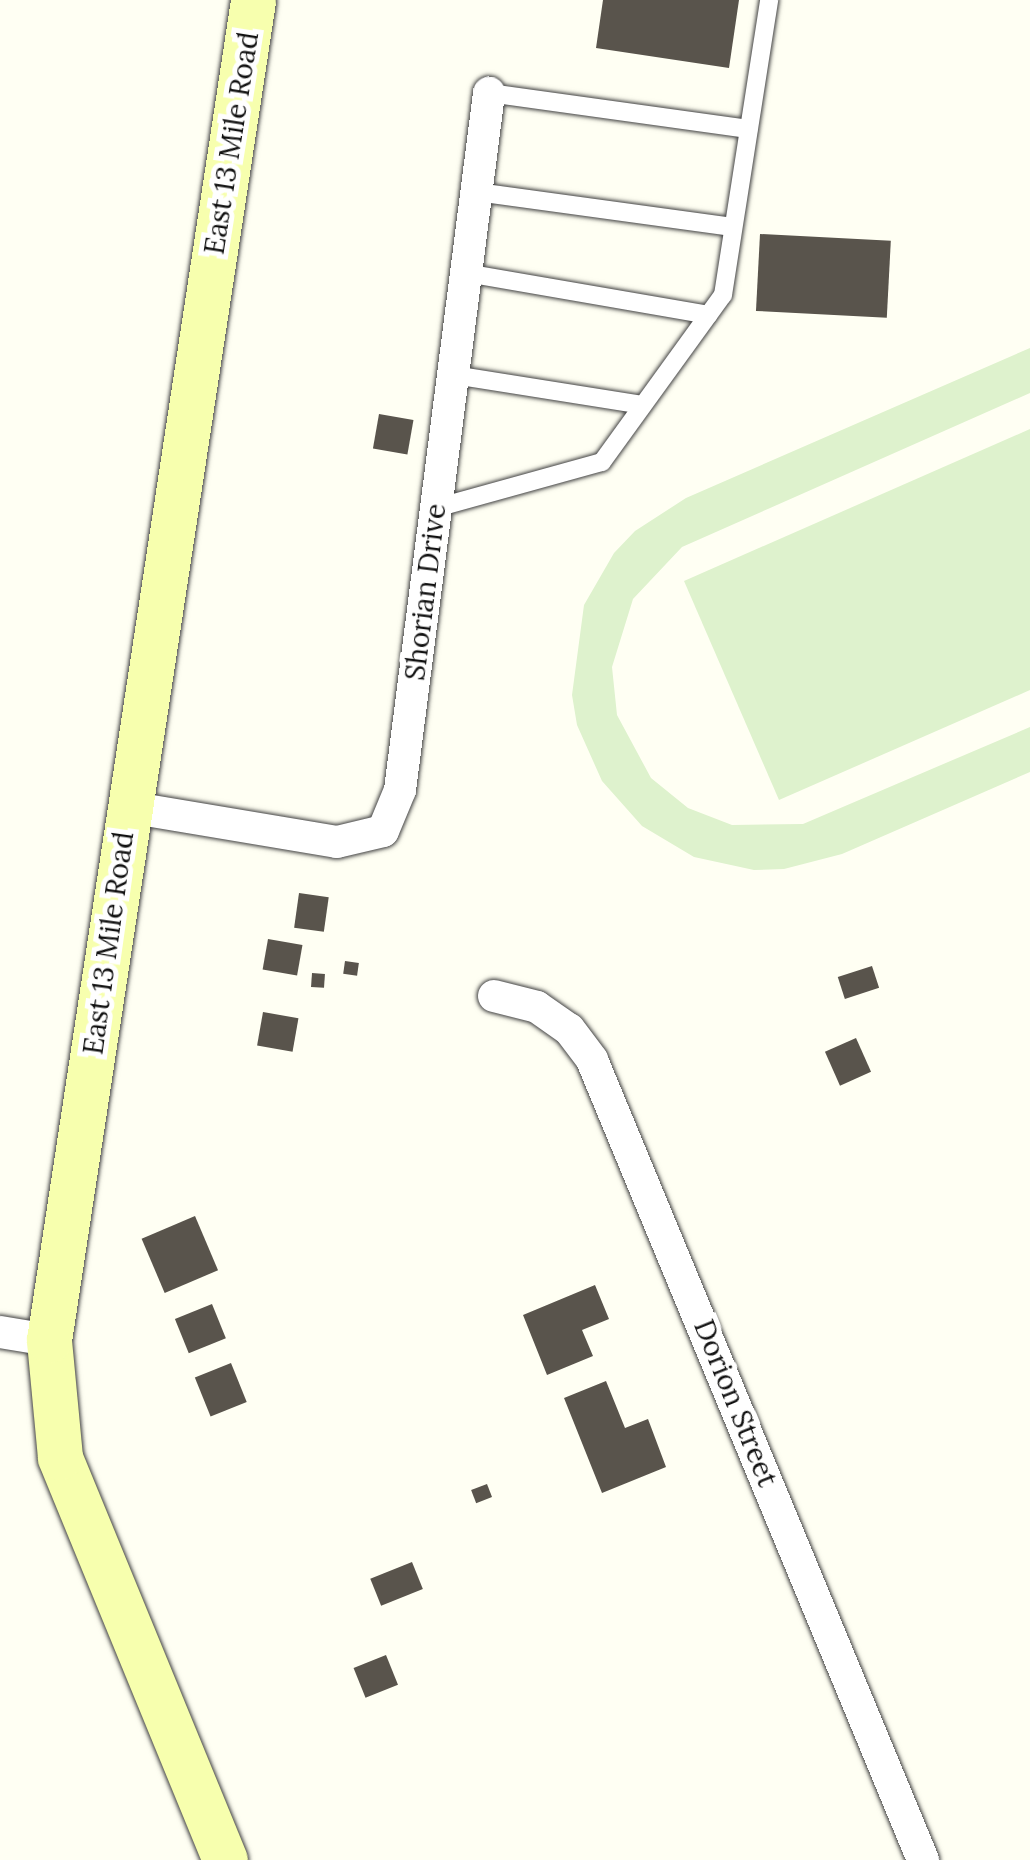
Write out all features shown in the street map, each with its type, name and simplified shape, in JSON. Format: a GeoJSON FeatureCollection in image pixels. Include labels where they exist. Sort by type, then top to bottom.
{"type":"FeatureCollection","features":[{"type":"Feature","properties":{"kind":"main road","name":"East 13 Mile Road"},"geometry":{"type":"LineString","coordinates":[[225,1860],[72,1493],[51,1408],[49,1340],[253,0]]}},
{"type":"Feature","properties":{"kind":"street","name":"Shorian Drive"},"geometry":{"type":"LineString","coordinates":[[128,807],[337,842],[383,832],[400,790],[490,93]]}},
{"type":"Feature","properties":{"kind":"street","name":"Dorion Street"},"geometry":{"type":"LineString","coordinates":[[494,996],[536,1006],[569,1029],[592,1060],[923,1860]]}},
{"type":"Feature","properties":{"kind":"street"},"geometry":{"type":"LineString","coordinates":[[0,1332],[49,1340]]}},
{"type":"Feature","properties":{"kind":"lane"},"geometry":{"type":"LineString","coordinates":[[436,508],[602,462],[723,296],[768,0]]}},
{"type":"Feature","properties":{"kind":"lane"},"geometry":{"type":"LineString","coordinates":[[490,93],[748,129]]}},
{"type":"Feature","properties":{"kind":"lane"},"geometry":{"type":"LineString","coordinates":[[477,192],[733,228]]}},
{"type":"Feature","properties":{"kind":"lane"},"geometry":{"type":"LineString","coordinates":[[466,274],[708,315]]}},
{"type":"Feature","properties":{"kind":"lane"},"geometry":{"type":"LineString","coordinates":[[454,375],[644,405]]}},
{"type":"Feature","properties":{"kind":"green space"},"geometry":{"type":"Polygon","coordinates":[[[1030,348],[1030,393],[682,547],[633,599],[612,667],[617,715],[651,778],[688,808],[732,825],[803,824],[1030,727],[1030,772],[842,854],[784,869],[754,870],[694,857],[642,826],[602,781],[577,725],[572,695],[584,605],[614,553],[635,531],[686,498],[1030,348]]]}},
{"type":"Feature","properties":{"kind":"green space"},"geometry":{"type":"Polygon","coordinates":[[[1030,429],[1030,690],[779,800],[684,581],[1030,429]]]}},
{"type":"Feature","properties":{"kind":"building"},"geometry":{"type":"Polygon","coordinates":[[[603,0],[739,0],[729,68],[596,48],[603,0]]]}},
{"type":"Feature","properties":{"kind":"building"},"geometry":{"type":"Polygon","coordinates":[[[760,234],[891,241],[887,318],[756,311],[760,234]]]}},
{"type":"Feature","properties":{"kind":"building"},"geometry":{"type":"Polygon","coordinates":[[[379,414],[413,420],[407,455],[373,448],[379,414]]]}},
{"type":"Feature","properties":{"kind":"building"},"geometry":{"type":"Polygon","coordinates":[[[299,893],[329,897],[324,932],[294,928],[299,893]]]}},
{"type":"Feature","properties":{"kind":"building"},"geometry":{"type":"Polygon","coordinates":[[[268,939],[302,945],[297,976],[263,970],[268,939]]]}},
{"type":"Feature","properties":{"kind":"building"},"geometry":{"type":"Polygon","coordinates":[[[345,961],[359,963],[357,976],[343,974],[345,961]]]}},
{"type":"Feature","properties":{"kind":"building"},"geometry":{"type":"Polygon","coordinates":[[[872,966],[879,988],[845,999],[838,977],[872,966]]]}},
{"type":"Feature","properties":{"kind":"building"},"geometry":{"type":"Polygon","coordinates":[[[312,973],[325,974],[324,988],[311,987],[312,973]]]}},
{"type":"Feature","properties":{"kind":"building"},"geometry":{"type":"Polygon","coordinates":[[[263,1012],[298,1018],[293,1052],[257,1045],[263,1012]]]}},
{"type":"Feature","properties":{"kind":"building"},"geometry":{"type":"Polygon","coordinates":[[[856,1038],[871,1072],[840,1086],[825,1052],[856,1038]]]}},
{"type":"Feature","properties":{"kind":"building"},"geometry":{"type":"Polygon","coordinates":[[[195,1216],[218,1270],[165,1293],[142,1239],[195,1216]]]}},
{"type":"Feature","properties":{"kind":"building"},"geometry":{"type":"Polygon","coordinates":[[[595,1285],[609,1319],[582,1330],[593,1356],[547,1375],[523,1315],[595,1285]]]}},
{"type":"Feature","properties":{"kind":"building"},"geometry":{"type":"Polygon","coordinates":[[[212,1304],[226,1338],[189,1353],[175,1319],[212,1304]]]}},
{"type":"Feature","properties":{"kind":"building"},"geometry":{"type":"Polygon","coordinates":[[[231,1363],[247,1402],[211,1417],[195,1378],[231,1363]]]}},
{"type":"Feature","properties":{"kind":"building"},"geometry":{"type":"Polygon","coordinates":[[[606,1381],[625,1428],[648,1419],[666,1467],[602,1493],[564,1398],[606,1381]]]}},
{"type":"Feature","properties":{"kind":"building"},"geometry":{"type":"Polygon","coordinates":[[[487,1484],[492,1497],[476,1503],[471,1490],[487,1484]]]}},
{"type":"Feature","properties":{"kind":"building"},"geometry":{"type":"Polygon","coordinates":[[[412,1562],[423,1589],[381,1606],[370,1579],[412,1562]]]}},
{"type":"Feature","properties":{"kind":"building"},"geometry":{"type":"Polygon","coordinates":[[[386,1655],[398,1685],[366,1698],[354,1668],[386,1655]]]}}]}
